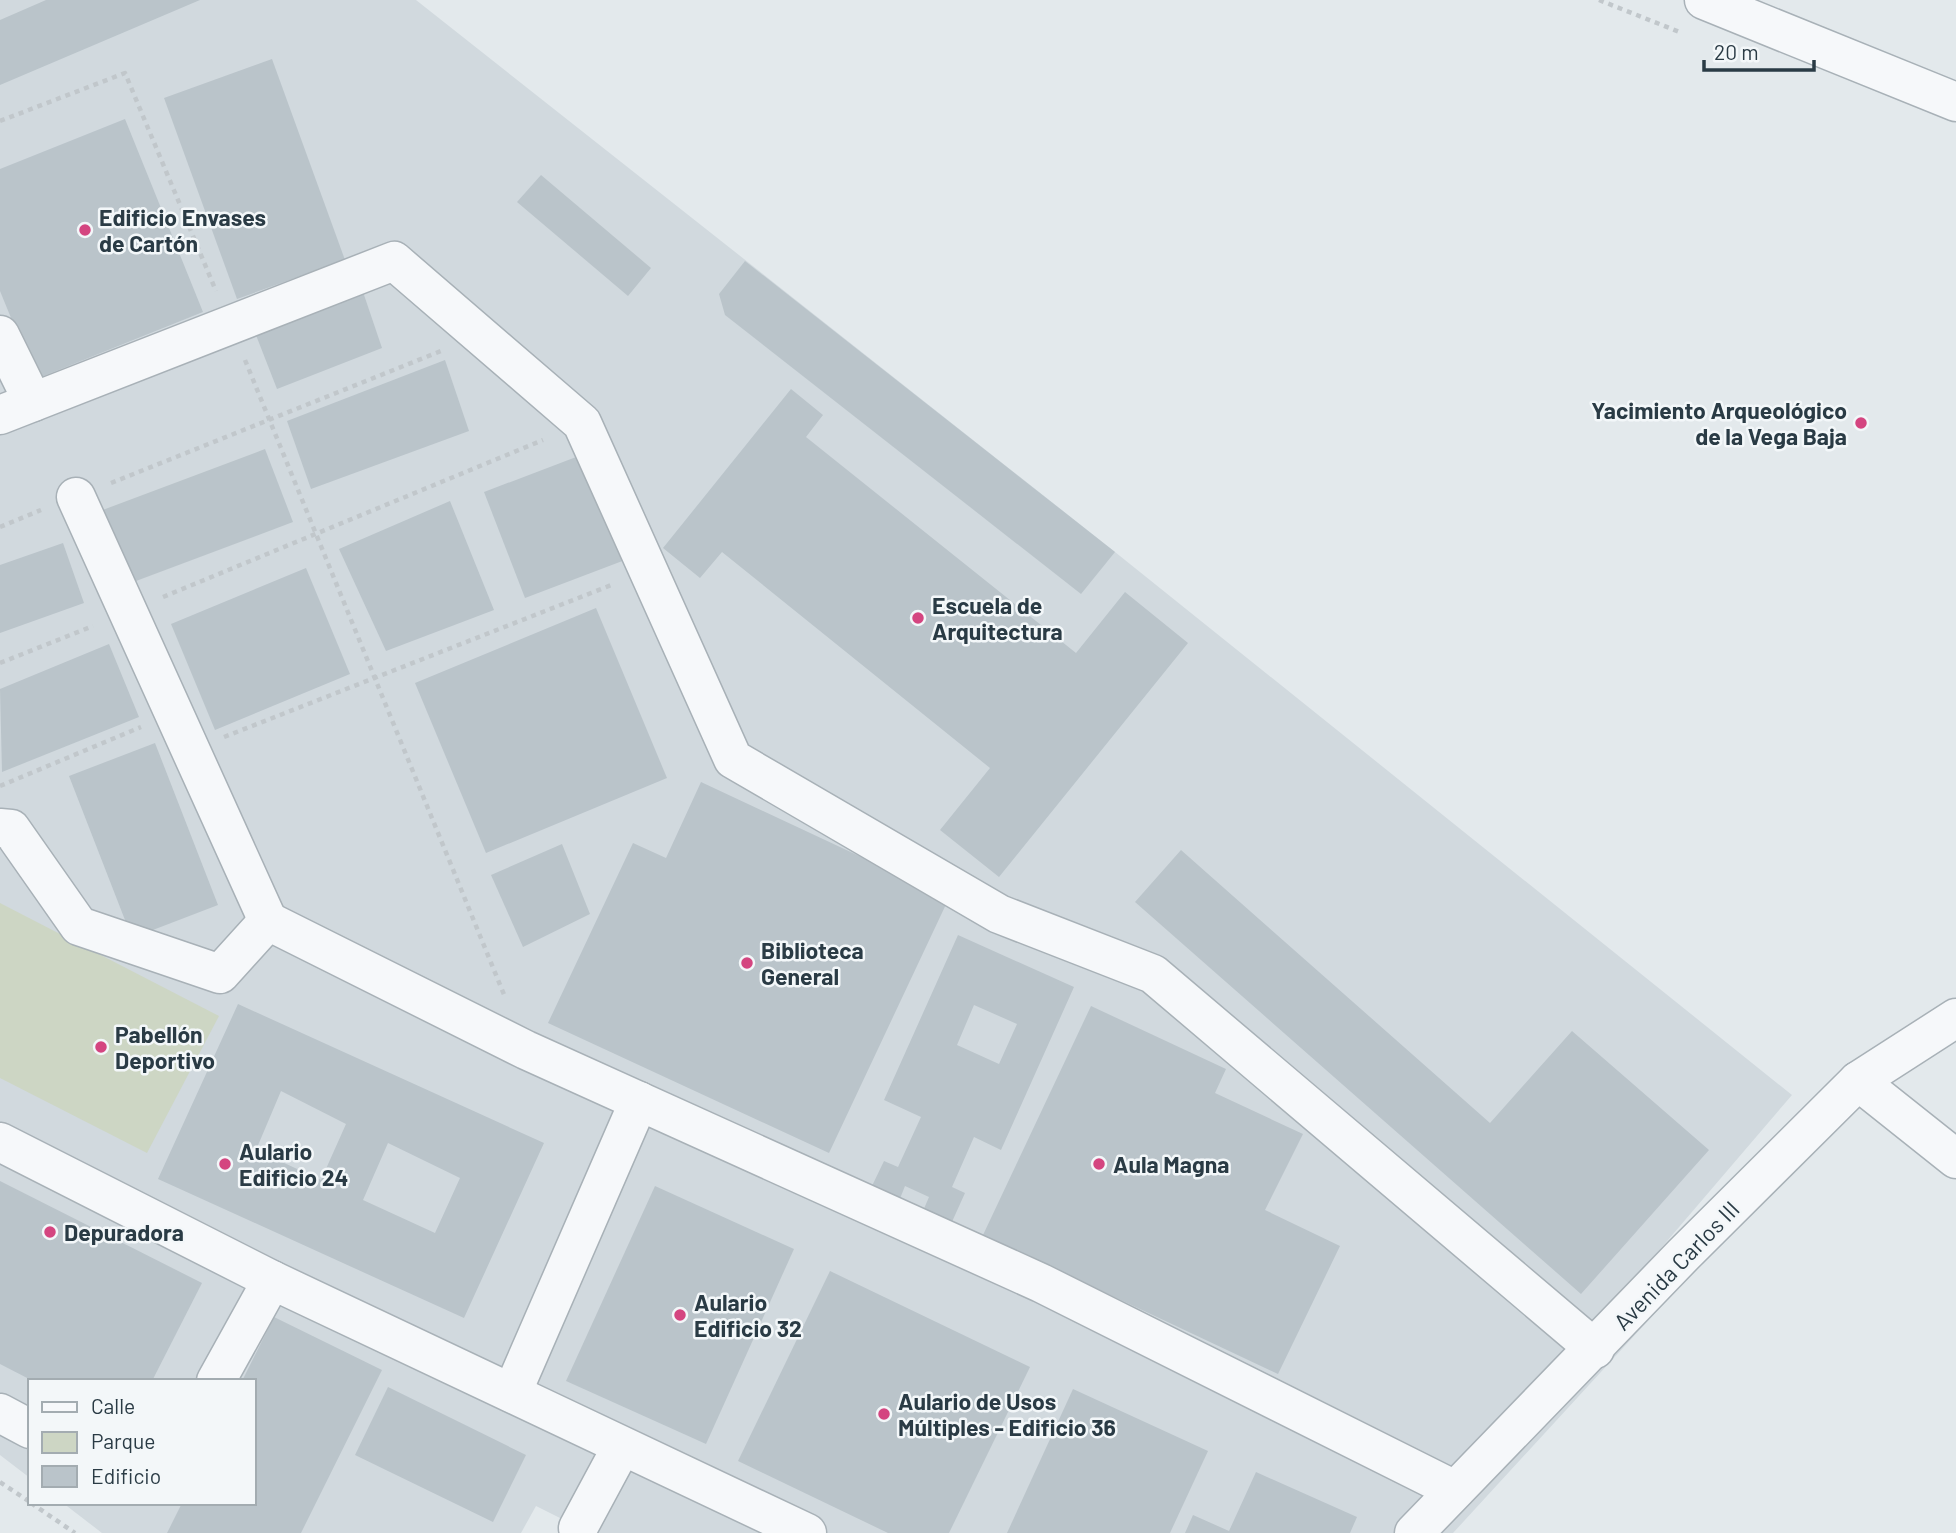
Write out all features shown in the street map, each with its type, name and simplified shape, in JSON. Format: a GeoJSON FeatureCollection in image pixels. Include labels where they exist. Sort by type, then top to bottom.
{"type":"FeatureCollection","features":[{"type":"Feature","properties":{"kind":"street"},"geometry":{"type":"LineString","coordinates":[[1704,0],[1956,102]]}},
{"type":"Feature","properties":{"kind":"street"},"geometry":{"type":"LineString","coordinates":[[0,335],[16,409],[394,261],[582,423],[733,759],[999,914],[1153,974],[1595,1349]]}},
{"type":"Feature","properties":{"kind":"street"},"geometry":{"type":"LineString","coordinates":[[76,497],[268,921],[526,1050],[1041,1283],[1455,1490]]}},
{"type":"Feature","properties":{"kind":"street"},"geometry":{"type":"LineString","coordinates":[[0,828],[11,829],[79,926],[220,974],[268,921]]}},
{"type":"Feature","properties":{"kind":"street","name":"Avenida Carlos III"},"geometry":{"type":"LineString","coordinates":[[1424,1530],[1455,1490],[1595,1349],[1683,1255],[1858,1081],[1956,1018]]}},
{"type":"Feature","properties":{"kind":"street"},"geometry":{"type":"LineString","coordinates":[[1858,1081],[1956,1159]]}},
{"type":"Feature","properties":{"kind":"street"},"geometry":{"type":"LineString","coordinates":[[512,1393],[639,1101]]}},
{"type":"Feature","properties":{"kind":"street"},"geometry":{"type":"LineString","coordinates":[[0,1142],[272,1280],[512,1393],[621,1448],[807,1533]]}},
{"type":"Feature","properties":{"kind":"street"},"geometry":{"type":"LineString","coordinates":[[217,1379],[272,1280]]}},
{"type":"Feature","properties":{"kind":"street"},"geometry":{"type":"LineString","coordinates":[[0,1413],[28,1428]]}},
{"type":"Feature","properties":{"kind":"street"},"geometry":{"type":"LineString","coordinates":[[578,1528],[621,1448]]}},
{"type":"Feature","properties":{"kind":"path"},"geometry":{"type":"LineString","coordinates":[[0,121],[125,73],[318,533],[526,1050]]}},
{"type":"Feature","properties":{"kind":"path"},"geometry":{"type":"LineString","coordinates":[[0,527],[480,335]]}},
{"type":"Feature","properties":{"kind":"path"},"geometry":{"type":"LineString","coordinates":[[0,663],[582,423]]}},
{"type":"Feature","properties":{"kind":"path"},"geometry":{"type":"LineString","coordinates":[[191,750],[648,570]]}},
{"type":"Feature","properties":{"kind":"path"},"geometry":{"type":"LineString","coordinates":[[0,786],[175,713]]}},
{"type":"Feature","properties":{"kind":"path"},"geometry":{"type":"LineString","coordinates":[[0,1482],[28,1502]]}},
{"type":"Feature","properties":{"kind":"path"},"geometry":{"type":"LineString","coordinates":[[33,1505],[75,1533]]}},
{"type":"Feature","properties":{"kind":"shaded area"},"geometry":{"type":"Polygon","coordinates":[[[0,0],[416,0],[1115,552],[1792,1095],[1650,1261],[1679,1287],[1453,1533],[590,1533],[536,1506],[521,1533],[102,1533],[66,1505],[256,1505],[256,1379],[28,1379],[28,1476],[0,1455],[0,0]]]}},
{"type":"Feature","properties":{"kind":"green space","name":"Pabellón Deportivo"},"geometry":{"type":"Polygon","coordinates":[[[0,903],[219,1016],[147,1153],[0,1078],[0,903]]]}},
{"type":"Feature","properties":{"kind":"building"},"geometry":{"type":"Polygon","coordinates":[[[46,0],[200,0],[0,85],[0,20],[46,0]]]}},
{"type":"Feature","properties":{"kind":"building"},"geometry":{"type":"Polygon","coordinates":[[[272,59],[345,260],[237,299],[164,98],[272,59]]]}},
{"type":"Feature","properties":{"kind":"building","name":"Edificio Envases de Cartón"},"geometry":{"type":"Polygon","coordinates":[[[125,119],[203,312],[36,379],[0,291],[0,169],[125,119]]]}},
{"type":"Feature","properties":{"kind":"building"},"geometry":{"type":"Polygon","coordinates":[[[541,175],[651,268],[628,296],[517,202],[541,175]]]}},
{"type":"Feature","properties":{"kind":"building"},"geometry":{"type":"Polygon","coordinates":[[[745,261],[1115,552],[1081,594],[725,315],[719,294],[745,261]]]}},
{"type":"Feature","properties":{"kind":"building"},"geometry":{"type":"Polygon","coordinates":[[[362,289],[382,348],[277,389],[254,330],[362,289]]]}},
{"type":"Feature","properties":{"kind":"building"},"geometry":{"type":"Polygon","coordinates":[[[445,360],[469,431],[311,489],[287,421],[445,360]]]}},
{"type":"Feature","properties":{"kind":"building","name":"Escuela de Arquitectura"},"geometry":{"type":"Polygon","coordinates":[[[791,389],[823,415],[806,437],[1076,653],[1125,592],[1188,643],[999,877],[940,830],[990,768],[722,552],[700,578],[663,548],[791,389]]]}},
{"type":"Feature","properties":{"kind":"building"},"geometry":{"type":"Polygon","coordinates":[[[265,449],[293,522],[128,584],[100,511],[265,449]]]}},
{"type":"Feature","properties":{"kind":"building"},"geometry":{"type":"Polygon","coordinates":[[[584,454],[625,560],[525,598],[484,492],[584,454]]]}},
{"type":"Feature","properties":{"kind":"building"},"geometry":{"type":"Polygon","coordinates":[[[450,501],[494,610],[386,651],[339,549],[450,501]]]}},
{"type":"Feature","properties":{"kind":"building"},"geometry":{"type":"Polygon","coordinates":[[[63,543],[84,603],[0,633],[0,565],[63,543]]]}},
{"type":"Feature","properties":{"kind":"building"},"geometry":{"type":"Polygon","coordinates":[[[306,568],[350,674],[215,730],[171,624],[306,568]]]}},
{"type":"Feature","properties":{"kind":"building"},"geometry":{"type":"Polygon","coordinates":[[[596,608],[667,778],[486,853],[415,683],[596,608]]]}},
{"type":"Feature","properties":{"kind":"building"},"geometry":{"type":"Polygon","coordinates":[[[109,644],[139,717],[2,772],[0,689],[109,644]]]}},
{"type":"Feature","properties":{"kind":"building"},"geometry":{"type":"Polygon","coordinates":[[[155,743],[218,905],[132,938],[69,776],[155,743]]]}},
{"type":"Feature","properties":{"kind":"building","name":"Biblioteca General"},"geometry":{"type":"Polygon","coordinates":[[[701,782],[949,898],[829,1153],[548,1023],[633,843],[666,858],[701,782]]]}},
{"type":"Feature","properties":{"kind":"building"},"geometry":{"type":"Polygon","coordinates":[[[562,844],[590,914],[523,947],[491,875],[562,844]]]}},
{"type":"Feature","properties":{"kind":"building"},"geometry":{"type":"Polygon","coordinates":[[[1181,850],[1490,1123],[1572,1031],[1709,1150],[1581,1294],[1135,902],[1181,850]]]}},
{"type":"Feature","properties":{"kind":"building"},"geometry":{"type":"Polygon","coordinates":[[[958,935],[1074,987],[1001,1150],[974,1137],[952,1187],[965,1193],[951,1224],[923,1211],[929,1197],[905,1186],[899,1201],[871,1188],[884,1161],[898,1167],[921,1117],[884,1100],[958,935]],[[974,1005],[957,1045],[999,1064],[1017,1024],[974,1005]]]}},
{"type":"Feature","properties":{"kind":"building","name":"Aulario Edificio 24"},"geometry":{"type":"Polygon","coordinates":[[[238,1004],[544,1143],[464,1318],[158,1179],[238,1004]],[[281,1091],[256,1150],[321,1180],[346,1124],[281,1091]],[[388,1143],[363,1200],[435,1233],[460,1178],[388,1143]]]}},
{"type":"Feature","properties":{"kind":"building"},"geometry":{"type":"Polygon","coordinates":[[[1091,1006],[1226,1069],[1215,1093],[1303,1134],[1265,1210],[1340,1246],[1278,1374],[983,1235],[1091,1006]]]}},
{"type":"Feature","properties":{"kind":"building","name":"Depuradora"},"geometry":{"type":"Polygon","coordinates":[[[0,1181],[202,1283],[153,1379],[29,1379],[0,1364],[0,1181]]]}},
{"type":"Feature","properties":{"kind":"building","name":"Aulario Edificio 32"},"geometry":{"type":"Polygon","coordinates":[[[655,1186],[794,1249],[706,1444],[566,1381],[655,1186]]]}},
{"type":"Feature","properties":{"kind":"building","name":"Aulario de Usos Múltiples - Edificio 36"},"geometry":{"type":"Polygon","coordinates":[[[830,1271],[1030,1367],[949,1533],[888,1533],[738,1461],[830,1271]]]}},
{"type":"Feature","properties":{"kind":"building"},"geometry":{"type":"Polygon","coordinates":[[[274,1317],[382,1370],[301,1533],[167,1533],[181,1505],[256,1505],[256,1379],[243,1379],[274,1317]]]}},
{"type":"Feature","properties":{"kind":"building"},"geometry":{"type":"Polygon","coordinates":[[[388,1387],[526,1455],[493,1522],[355,1455],[388,1387]]]}},
{"type":"Feature","properties":{"kind":"building"},"geometry":{"type":"Polygon","coordinates":[[[1073,1389],[1208,1451],[1170,1533],[1007,1533],[1073,1389]]]}},
{"type":"Feature","properties":{"kind":"building"},"geometry":{"type":"Polygon","coordinates":[[[1256,1472],[1357,1517],[1350,1533],[1185,1533],[1193,1515],[1229,1531],[1256,1472]]]}},
{"type":"Feature","properties":{"kind":"place","name":"Edificio Envases de Cartón"},"geometry":{"type":"Point","coordinates":[85,230]}},
{"type":"Feature","properties":{"kind":"place","name":"Yacimiento Arqueológico de la Vega Baja"},"geometry":{"type":"Point","coordinates":[1861,423]}},
{"type":"Feature","properties":{"kind":"place","name":"Escuela de Arquitectura"},"geometry":{"type":"Point","coordinates":[918,618]}},
{"type":"Feature","properties":{"kind":"place","name":"Biblioteca General"},"geometry":{"type":"Point","coordinates":[747,963]}},
{"type":"Feature","properties":{"kind":"place","name":"Pabellón Deportivo"},"geometry":{"type":"Point","coordinates":[101,1047]}},
{"type":"Feature","properties":{"kind":"place","name":"Aulario Edificio 24"},"geometry":{"type":"Point","coordinates":[225,1164]}},
{"type":"Feature","properties":{"kind":"place","name":"Aula Magna"},"geometry":{"type":"Point","coordinates":[1099,1164]}},
{"type":"Feature","properties":{"kind":"place","name":"Depuradora"},"geometry":{"type":"Point","coordinates":[50,1232]}},
{"type":"Feature","properties":{"kind":"place","name":"Aulario Edificio 32"},"geometry":{"type":"Point","coordinates":[680,1315]}},
{"type":"Feature","properties":{"kind":"place","name":"Aulario de Usos Múltiples - Edificio 36"},"geometry":{"type":"Point","coordinates":[884,1414]}}]}
